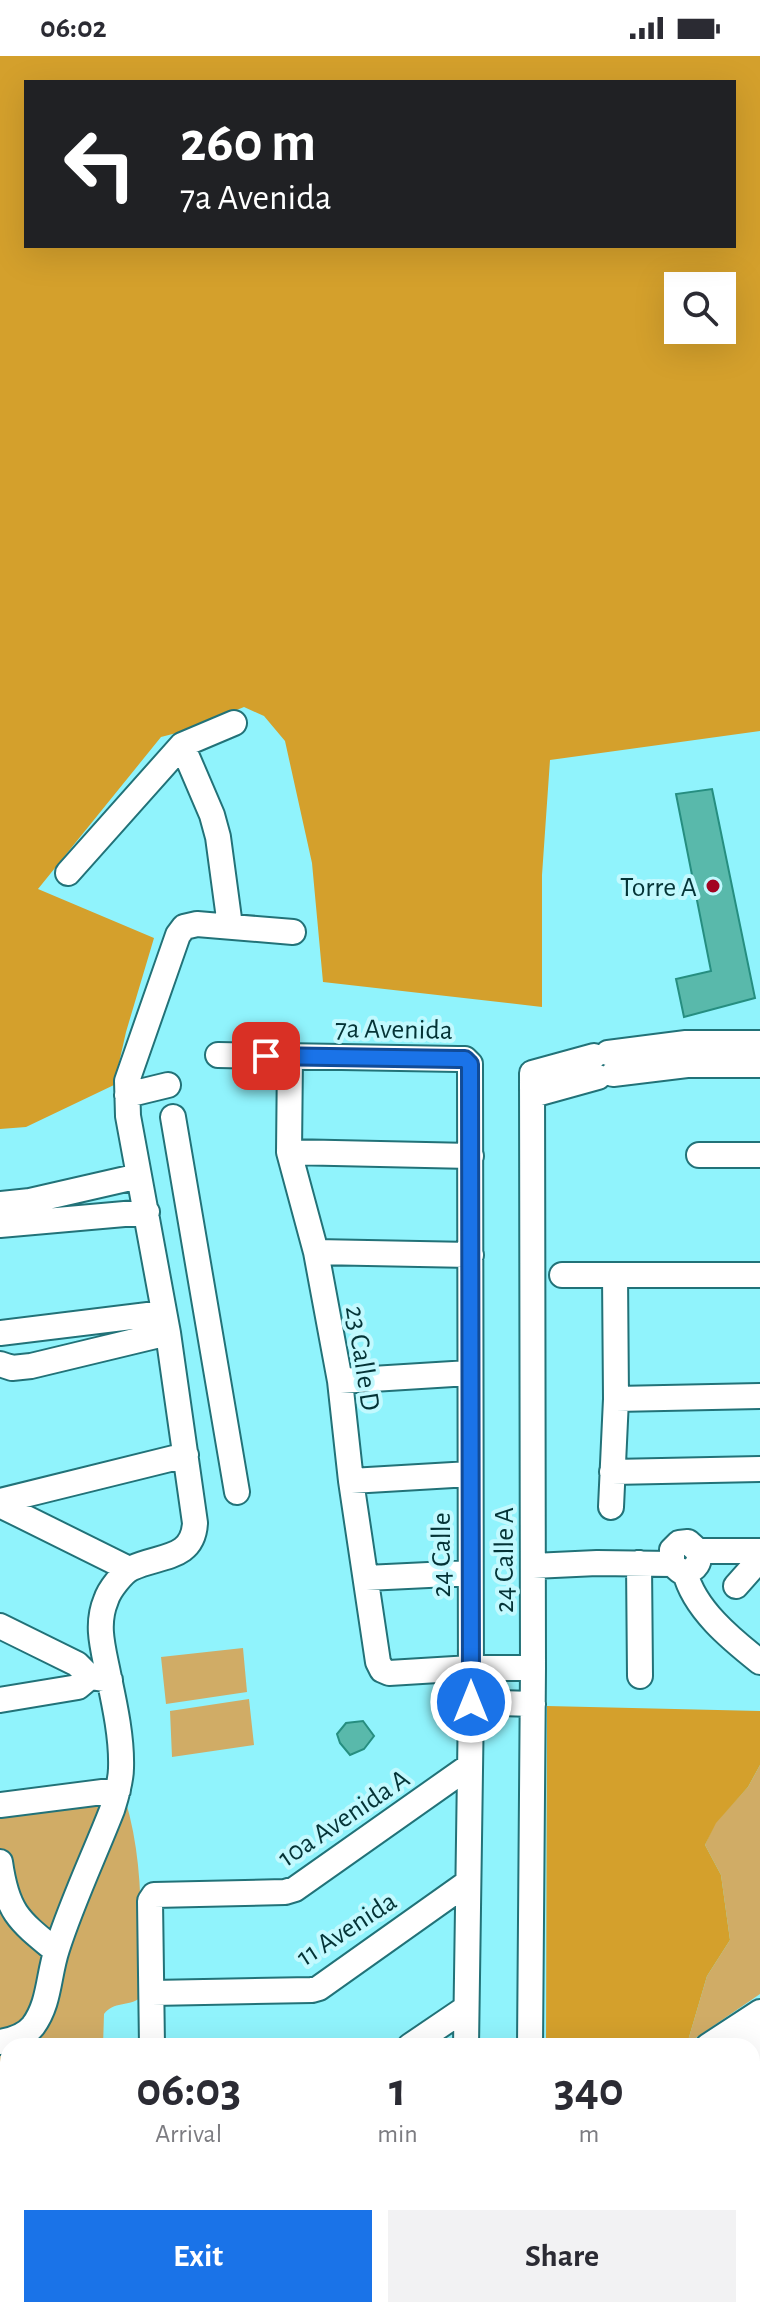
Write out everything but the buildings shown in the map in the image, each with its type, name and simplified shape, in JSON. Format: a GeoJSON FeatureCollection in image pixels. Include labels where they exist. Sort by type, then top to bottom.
{"type":"FeatureCollection","features":[{"type":"Feature","properties":{"kind":"street"},"geometry":{"type":"LineString","coordinates":[[68,873],[182,745],[234,723]]}},
{"type":"Feature","properties":{"kind":"street"},"geometry":{"type":"LineString","coordinates":[[182,745],[212,815],[218,837],[230,926]]}},
{"type":"Feature","properties":{"kind":"street"},"geometry":{"type":"LineString","coordinates":[[16,2038],[30,2030],[42,2012],[56,1951],[118,1790],[121,1760],[100,1679],[101,1615],[107,1596],[129,1569],[175,1554],[188,1547],[195,1536],[166,1323],[128,1116],[127,1081],[178,935],[184,927],[197,924],[293,932]]}},
{"type":"Feature","properties":{"kind":"street"},"geometry":{"type":"LineString","coordinates":[[686,1054],[760,1043]]}},
{"type":"Feature","properties":{"kind":"street"},"geometry":{"type":"LineString","coordinates":[[686,1054],[760,1065]]}},
{"type":"Feature","properties":{"kind":"street","name":"24 Calle A"},"geometry":{"type":"LineString","coordinates":[[530,2038],[532,1084],[603,1065],[686,1054]]}},
{"type":"Feature","properties":{"kind":"street","name":"7a Avenida"},"geometry":{"type":"LineString","coordinates":[[218,1055],[465,1059],[470,1064]]}},
{"type":"Feature","properties":{"kind":"street","name":"23 Calle D"},"geometry":{"type":"LineString","coordinates":[[290,1056],[289,1152],[316,1252],[340,1381],[351,1481],[378,1662],[382,1670],[389,1673],[471,1668]]}},
{"type":"Feature","properties":{"kind":"street","name":"24 Calle"},"geometry":{"type":"LineString","coordinates":[[466,2038],[471,1702],[470,1064]]}},
{"type":"Feature","properties":{"kind":"street"},"geometry":{"type":"LineString","coordinates":[[127,1095],[168,1085]]}},
{"type":"Feature","properties":{"kind":"street"},"geometry":{"type":"LineString","coordinates":[[173,1117],[237,1492]]}},
{"type":"Feature","properties":{"kind":"street"},"geometry":{"type":"LineString","coordinates":[[289,1152],[471,1156]]}},
{"type":"Feature","properties":{"kind":"street"},"geometry":{"type":"LineString","coordinates":[[699,1155],[760,1155]]}},
{"type":"Feature","properties":{"kind":"street"},"geometry":{"type":"LineString","coordinates":[[0,1204],[30,1201],[139,1176]]}},
{"type":"Feature","properties":{"kind":"street"},"geometry":{"type":"LineString","coordinates":[[0,1225],[147,1212]]}},
{"type":"Feature","properties":{"kind":"street"},"geometry":{"type":"LineString","coordinates":[[316,1252],[471,1255]]}},
{"type":"Feature","properties":{"kind":"street"},"geometry":{"type":"LineString","coordinates":[[562,1275],[760,1275]]}},
{"type":"Feature","properties":{"kind":"street"},"geometry":{"type":"LineString","coordinates":[[611,1507],[616,1399],[615,1275]]}},
{"type":"Feature","properties":{"kind":"street"},"geometry":{"type":"LineString","coordinates":[[0,1333],[166,1323]]}},
{"type":"Feature","properties":{"kind":"street"},"geometry":{"type":"LineString","coordinates":[[0,1364],[12,1368],[31,1366],[166,1323]]}},
{"type":"Feature","properties":{"kind":"street"},"geometry":{"type":"LineString","coordinates":[[340,1381],[469,1373]]}},
{"type":"Feature","properties":{"kind":"street"},"geometry":{"type":"LineString","coordinates":[[175,1383],[217,1377]]}},
{"type":"Feature","properties":{"kind":"street"},"geometry":{"type":"LineString","coordinates":[[616,1399],[760,1396]]}},
{"type":"Feature","properties":{"kind":"street"},"geometry":{"type":"LineString","coordinates":[[0,1503],[186,1455]]}},
{"type":"Feature","properties":{"kind":"street"},"geometry":{"type":"LineString","coordinates":[[612,1472],[760,1469]]}},
{"type":"Feature","properties":{"kind":"street"},"geometry":{"type":"LineString","coordinates":[[351,1481],[470,1474]]}},
{"type":"Feature","properties":{"kind":"street"},"geometry":{"type":"LineString","coordinates":[[0,1503],[129,1569]]}},
{"type":"Feature","properties":{"kind":"street"},"geometry":{"type":"LineString","coordinates":[[533,1559],[581,1547],[676,1562],[690,1571],[697,1565],[698,1551],[760,1551]]}},
{"type":"Feature","properties":{"kind":"street"},"geometry":{"type":"LineString","coordinates":[[533,1559],[597,1563],[676,1562]]}},
{"type":"Feature","properties":{"kind":"street"},"geometry":{"type":"LineString","coordinates":[[736,1586],[760,1559]]}},
{"type":"Feature","properties":{"kind":"street"},"geometry":{"type":"LineString","coordinates":[[676,1562],[689,1588],[716,1623],[760,1662]]}},
{"type":"Feature","properties":{"kind":"street"},"geometry":{"type":"LineString","coordinates":[[639,1563],[640,1676]]}},
{"type":"Feature","properties":{"kind":"street"},"geometry":{"type":"LineString","coordinates":[[366,1578],[470,1573]]}},
{"type":"Feature","properties":{"kind":"street"},"geometry":{"type":"LineString","coordinates":[[0,1626],[77,1664],[100,1679]]}},
{"type":"Feature","properties":{"kind":"street"},"geometry":{"type":"LineString","coordinates":[[471,1668],[533,1668]]}},
{"type":"Feature","properties":{"kind":"street"},"geometry":{"type":"LineString","coordinates":[[0,1700],[78,1687],[100,1679]]}},
{"type":"Feature","properties":{"kind":"street"},"geometry":{"type":"LineString","coordinates":[[471,1702],[533,1704]]}},
{"type":"Feature","properties":{"kind":"street","name":"10a Avenida A"},"geometry":{"type":"LineString","coordinates":[[152,1993],[150,1901],[154,1895],[285,1892],[295,1889],[468,1767]]}},
{"type":"Feature","properties":{"kind":"street"},"geometry":{"type":"LineString","coordinates":[[0,1805],[118,1790]]}},
{"type":"Feature","properties":{"kind":"street"},"geometry":{"type":"LineString","coordinates":[[0,1862],[10,1906],[26,1927],[56,1951]]}},
{"type":"Feature","properties":{"kind":"street","name":"11 Avenida"},"geometry":{"type":"LineString","coordinates":[[152,1993],[319,1988],[467,1883]]}},
{"type":"Feature","properties":{"kind":"street"},"geometry":{"type":"LineString","coordinates":[[152,1993],[152,2038]]}},
{"type":"Feature","properties":{"kind":"street"},"geometry":{"type":"LineString","coordinates":[[422,2038],[466,2008]]}},
{"type":"Feature","properties":{"kind":"street"},"geometry":{"type":"LineString","coordinates":[[720,2038],[760,2012]]}},
{"type":"Feature","properties":{"kind":"shaded area"},"geometry":{"type":"Polygon","coordinates":[[[0,56],[760,56],[760,731],[550,760],[542,875],[542,1007],[323,982],[312,863],[285,741],[264,716],[244,707],[188,730],[161,737],[38,889],[154,938],[114,1085],[26,1127],[0,1129],[0,56]]]}},
{"type":"Feature","properties":{"kind":"shaded area"},"geometry":{"type":"Polygon","coordinates":[[[243,1648],[247,1692],[166,1704],[161,1657],[243,1648]]]}},
{"type":"Feature","properties":{"kind":"shaded area"},"geometry":{"type":"Polygon","coordinates":[[[249,1699],[254,1745],[172,1757],[170,1711],[249,1699]]]}},
{"type":"Feature","properties":{"kind":"shaded area"},"geometry":{"type":"Polygon","coordinates":[[[547,1706],[760,1711],[760,1765],[748,1787],[716,1823],[705,1845],[721,1875],[730,1940],[707,1976],[689,2038],[546,2038],[547,1706]]]}},
{"type":"Feature","properties":{"kind":"shaded area"},"geometry":{"type":"Polygon","coordinates":[[[760,1765],[760,1994],[696,2038],[689,2038],[707,1976],[730,1940],[721,1875],[705,1845],[715,1823],[748,1787],[760,1765]]]}},
{"type":"Feature","properties":{"kind":"shaded area"},"geometry":{"type":"Polygon","coordinates":[[[125,1799],[139,1873],[140,1998],[112,2007],[104,2014],[103,2038],[0,2038],[0,1811],[125,1799]]]}},
{"type":"Feature","properties":{"kind":"place","name":"Torre A"},"geometry":{"type":"Point","coordinates":[713,886]}},
{"type":"Feature","properties":{"kind":"route"},"geometry":{"type":"LineString","coordinates":[[266,1056],[465,1059],[470,1064],[471,1702]]}}]}
